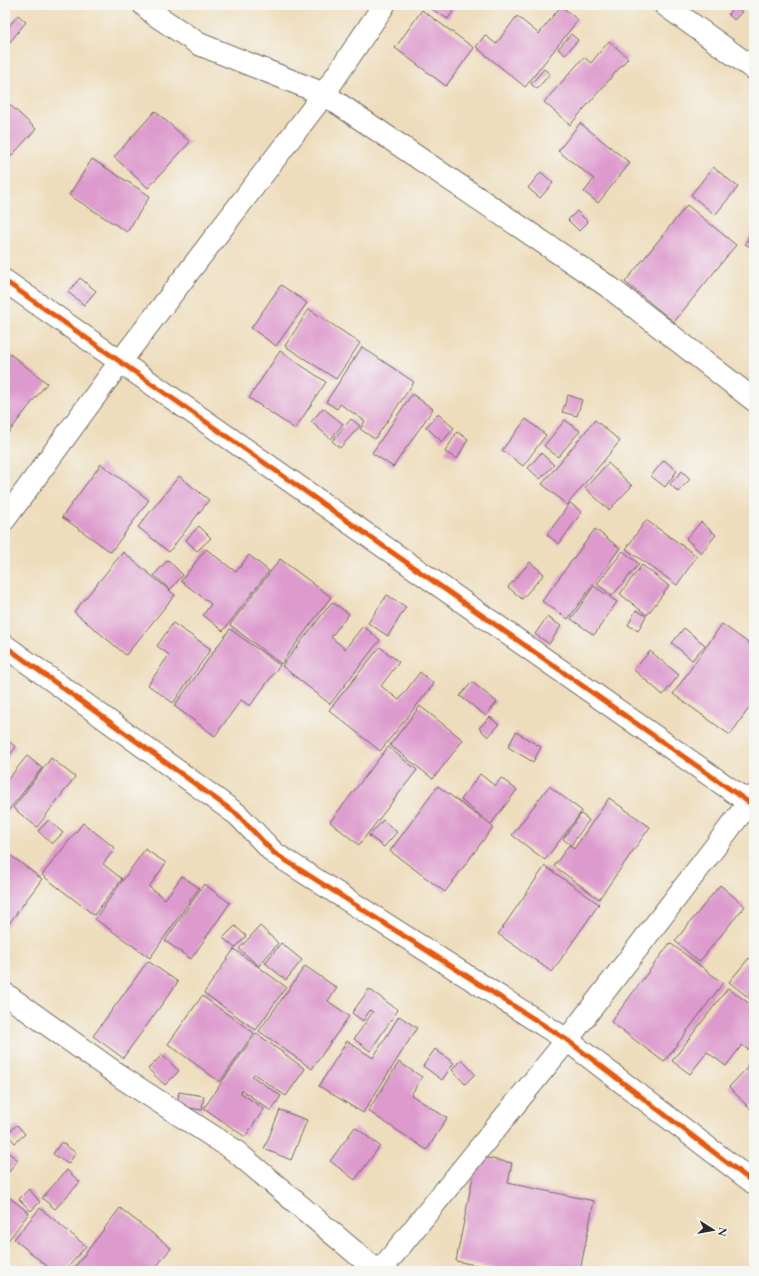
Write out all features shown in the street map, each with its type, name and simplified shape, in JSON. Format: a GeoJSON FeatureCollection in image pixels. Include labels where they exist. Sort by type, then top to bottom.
{"type":"FeatureCollection","features":[{"type":"Feature","properties":{"kind":"street"},"geometry":{"type":"LineString","coordinates":[[144,5],[154,14],[199,44],[324,94],[609,287],[754,400]]}},
{"type":"Feature","properties":{"kind":"street"},"geometry":{"type":"LineString","coordinates":[[5,519],[120,362],[324,94],[384,5]]}},
{"type":"Feature","properties":{"kind":"street"},"geometry":{"type":"LineString","coordinates":[[665,5],[754,69]]}},
{"type":"Feature","properties":{"kind":"street"},"geometry":{"type":"LineString","coordinates":[[5,281],[752,801],[567,1040],[380,1271]]}},
{"type":"Feature","properties":{"kind":"street"},"geometry":{"type":"LineString","coordinates":[[5,646],[238,815],[274,853],[567,1040],[754,1183]]}},
{"type":"Feature","properties":{"kind":"street"},"geometry":{"type":"LineString","coordinates":[[5,994],[124,1079],[234,1150],[377,1271]]}},
{"type":"Feature","properties":{"kind":"building"},"geometry":{"type":"Polygon","coordinates":[[[425,5],[457,5],[448,19],[425,5]]]}},
{"type":"Feature","properties":{"kind":"building"},"geometry":{"type":"Polygon","coordinates":[[[561,6],[578,20],[525,87],[476,47],[485,35],[496,44],[517,16],[539,34],[561,6]]]}},
{"type":"Feature","properties":{"kind":"building"},"geometry":{"type":"Polygon","coordinates":[[[735,6],[742,12],[734,20],[728,14],[735,6]]]}},
{"type":"Feature","properties":{"kind":"building"},"geometry":{"type":"Polygon","coordinates":[[[422,10],[474,48],[446,86],[395,48],[422,10]]]}},
{"type":"Feature","properties":{"kind":"building"},"geometry":{"type":"Polygon","coordinates":[[[18,15],[26,22],[10,42],[5,38],[5,31],[18,15]]]}},
{"type":"Feature","properties":{"kind":"building"},"geometry":{"type":"Polygon","coordinates":[[[571,34],[578,40],[565,55],[558,49],[571,34]]]}},
{"type":"Feature","properties":{"kind":"building"},"geometry":{"type":"Polygon","coordinates":[[[609,41],[628,58],[570,125],[544,102],[584,57],[591,63],[609,41]]]}},
{"type":"Feature","properties":{"kind":"building"},"geometry":{"type":"Polygon","coordinates":[[[544,69],[550,74],[537,89],[531,84],[544,69]]]}},
{"type":"Feature","properties":{"kind":"building"},"geometry":{"type":"Polygon","coordinates":[[[5,100],[36,129],[5,163],[5,100]]]}},
{"type":"Feature","properties":{"kind":"building"},"geometry":{"type":"Polygon","coordinates":[[[155,111],[190,142],[148,188],[114,157],[155,111]]]}},
{"type":"Feature","properties":{"kind":"building"},"geometry":{"type":"Polygon","coordinates":[[[580,123],[630,163],[598,203],[584,192],[594,179],[558,151],[580,123]]]}},
{"type":"Feature","properties":{"kind":"building"},"geometry":{"type":"Polygon","coordinates":[[[92,159],[150,196],[127,232],[69,195],[92,159]]]}},
{"type":"Feature","properties":{"kind":"building"},"geometry":{"type":"Polygon","coordinates":[[[713,167],[738,187],[715,215],[691,195],[713,167]]]}},
{"type":"Feature","properties":{"kind":"building"},"geometry":{"type":"Polygon","coordinates":[[[541,172],[553,183],[540,198],[528,188],[541,172]]]}},
{"type":"Feature","properties":{"kind":"building"},"geometry":{"type":"Polygon","coordinates":[[[687,205],[736,245],[674,322],[625,282],[687,205]]]}},
{"type":"Feature","properties":{"kind":"building"},"geometry":{"type":"Polygon","coordinates":[[[577,211],[588,222],[579,231],[568,220],[577,211]]]}},
{"type":"Feature","properties":{"kind":"building"},"geometry":{"type":"Polygon","coordinates":[[[754,228],[754,249],[745,244],[754,228]]]}},
{"type":"Feature","properties":{"kind":"building"},"geometry":{"type":"Polygon","coordinates":[[[80,278],[96,291],[84,305],[68,292],[80,278]]]}},
{"type":"Feature","properties":{"kind":"building"},"geometry":{"type":"Polygon","coordinates":[[[281,285],[307,303],[276,346],[251,328],[281,285]]]}},
{"type":"Feature","properties":{"kind":"building"},"geometry":{"type":"Polygon","coordinates":[[[309,309],[360,343],[336,379],[285,346],[309,309]]]}},
{"type":"Feature","properties":{"kind":"building"},"geometry":{"type":"Polygon","coordinates":[[[362,347],[414,382],[375,439],[360,429],[365,421],[340,404],[337,409],[326,402],[362,347]]]}},
{"type":"Feature","properties":{"kind":"building"},"geometry":{"type":"Polygon","coordinates":[[[5,350],[47,383],[5,437],[5,350]]]}},
{"type":"Feature","properties":{"kind":"building"},"geometry":{"type":"Polygon","coordinates":[[[280,351],[326,382],[295,429],[249,398],[280,351]]]}},
{"type":"Feature","properties":{"kind":"building"},"geometry":{"type":"Polygon","coordinates":[[[412,394],[433,409],[393,467],[372,453],[412,394]]]}},
{"type":"Feature","properties":{"kind":"building"},"geometry":{"type":"Polygon","coordinates":[[[568,395],[582,400],[577,416],[562,412],[568,395]]]}},
{"type":"Feature","properties":{"kind":"building"},"geometry":{"type":"Polygon","coordinates":[[[323,408],[343,424],[331,439],[311,422],[323,408]]]}},
{"type":"Feature","properties":{"kind":"building"},"geometry":{"type":"Polygon","coordinates":[[[438,414],[454,428],[442,442],[426,427],[438,414]]]}},
{"type":"Feature","properties":{"kind":"building"},"geometry":{"type":"Polygon","coordinates":[[[351,419],[360,426],[340,448],[332,441],[351,419]]]}},
{"type":"Feature","properties":{"kind":"building"},"geometry":{"type":"Polygon","coordinates":[[[526,419],[546,435],[523,466],[502,450],[526,419]]]}},
{"type":"Feature","properties":{"kind":"building"},"geometry":{"type":"Polygon","coordinates":[[[565,420],[580,431],[558,457],[544,446],[565,420]]]}},
{"type":"Feature","properties":{"kind":"building"},"geometry":{"type":"Polygon","coordinates":[[[595,420],[620,441],[567,505],[542,484],[595,420]]]}},
{"type":"Feature","properties":{"kind":"building"},"geometry":{"type":"Polygon","coordinates":[[[457,432],[468,439],[457,459],[445,452],[457,432]]]}},
{"type":"Feature","properties":{"kind":"building"},"geometry":{"type":"Polygon","coordinates":[[[541,453],[554,465],[540,479],[528,468],[541,453]]]}},
{"type":"Feature","properties":{"kind":"building"},"geometry":{"type":"Polygon","coordinates":[[[664,460],[677,471],[665,487],[651,476],[664,460]]]}},
{"type":"Feature","properties":{"kind":"building"},"geometry":{"type":"Polygon","coordinates":[[[608,463],[632,486],[609,510],[585,488],[608,463]]]}},
{"type":"Feature","properties":{"kind":"building"},"geometry":{"type":"Polygon","coordinates":[[[101,464],[149,500],[111,552],[62,517],[101,464]]]}},
{"type":"Feature","properties":{"kind":"building"},"geometry":{"type":"Polygon","coordinates":[[[682,471],[690,479],[678,492],[670,484],[682,471]]]}},
{"type":"Feature","properties":{"kind":"building"},"geometry":{"type":"Polygon","coordinates":[[[179,476],[209,500],[169,552],[138,527],[179,476]]]}},
{"type":"Feature","properties":{"kind":"building"},"geometry":{"type":"Polygon","coordinates":[[[570,503],[582,512],[559,544],[547,535],[570,503]]]}},
{"type":"Feature","properties":{"kind":"building"},"geometry":{"type":"Polygon","coordinates":[[[646,520],[697,556],[677,585],[626,549],[646,520]]]}},
{"type":"Feature","properties":{"kind":"building"},"geometry":{"type":"Polygon","coordinates":[[[701,522],[716,535],[701,553],[686,539],[701,522]]]}},
{"type":"Feature","properties":{"kind":"building"},"geometry":{"type":"Polygon","coordinates":[[[199,526],[211,538],[197,551],[186,540],[199,526]]]}},
{"type":"Feature","properties":{"kind":"building"},"geometry":{"type":"Polygon","coordinates":[[[595,529],[620,548],[568,619],[542,601],[595,529]]]}},
{"type":"Feature","properties":{"kind":"building"},"geometry":{"type":"Polygon","coordinates":[[[206,549],[236,572],[249,555],[269,571],[223,631],[203,615],[211,604],[181,581],[206,549]]]}},
{"type":"Feature","properties":{"kind":"building"},"geometry":{"type":"Polygon","coordinates":[[[623,551],[639,564],[612,596],[597,584],[623,551]]]}},
{"type":"Feature","properties":{"kind":"building"},"geometry":{"type":"Polygon","coordinates":[[[123,552],[175,595],[126,655],[74,612],[123,552]]]}},
{"type":"Feature","properties":{"kind":"building"},"geometry":{"type":"Polygon","coordinates":[[[280,559],[331,597],[281,664],[230,625],[280,559]]]}},
{"type":"Feature","properties":{"kind":"building"},"geometry":{"type":"Polygon","coordinates":[[[168,560],[183,575],[170,590],[154,575],[168,560]]]}},
{"type":"Feature","properties":{"kind":"building"},"geometry":{"type":"Polygon","coordinates":[[[530,562],[544,574],[522,599],[508,587],[530,562]]]}},
{"type":"Feature","properties":{"kind":"building"},"geometry":{"type":"Polygon","coordinates":[[[642,565],[669,586],[647,615],[620,594],[642,565]]]}},
{"type":"Feature","properties":{"kind":"building"},"geometry":{"type":"Polygon","coordinates":[[[594,586],[617,602],[594,635],[571,619],[594,586]]]}},
{"type":"Feature","properties":{"kind":"building"},"geometry":{"type":"Polygon","coordinates":[[[387,595],[406,607],[388,636],[368,623],[387,595]]]}},
{"type":"Feature","properties":{"kind":"building"},"geometry":{"type":"Polygon","coordinates":[[[332,602],[349,614],[331,637],[345,649],[363,626],[380,640],[330,704],[282,666],[332,602]]]}},
{"type":"Feature","properties":{"kind":"building"},"geometry":{"type":"Polygon","coordinates":[[[636,610],[646,616],[638,631],[628,625],[636,610]]]}},
{"type":"Feature","properties":{"kind":"building"},"geometry":{"type":"Polygon","coordinates":[[[547,617],[561,626],[549,644],[535,634],[547,617]]]}},
{"type":"Feature","properties":{"kind":"building"},"geometry":{"type":"Polygon","coordinates":[[[173,623],[211,649],[173,703],[148,685],[169,655],[157,646],[173,623]]]}},
{"type":"Feature","properties":{"kind":"building"},"geometry":{"type":"Polygon","coordinates":[[[722,624],[754,647],[754,701],[730,735],[673,694],[722,624]]]}},
{"type":"Feature","properties":{"kind":"building"},"geometry":{"type":"Polygon","coordinates":[[[684,628],[705,645],[692,660],[672,643],[684,628]]]}},
{"type":"Feature","properties":{"kind":"building"},"geometry":{"type":"Polygon","coordinates":[[[230,629],[280,665],[250,706],[241,700],[215,736],[174,706],[230,629]]]}},
{"type":"Feature","properties":{"kind":"building"},"geometry":{"type":"Polygon","coordinates":[[[380,647],[399,662],[381,686],[399,700],[420,672],[434,684],[380,751],[329,710],[380,647]]]}},
{"type":"Feature","properties":{"kind":"building"},"geometry":{"type":"Polygon","coordinates":[[[650,651],[679,675],[663,695],[634,670],[650,651]]]}},
{"type":"Feature","properties":{"kind":"building"},"geometry":{"type":"Polygon","coordinates":[[[472,682],[497,702],[486,716],[460,696],[472,682]]]}},
{"type":"Feature","properties":{"kind":"building"},"geometry":{"type":"Polygon","coordinates":[[[420,706],[463,740],[433,779],[390,745],[420,706]]]}},
{"type":"Feature","properties":{"kind":"building"},"geometry":{"type":"Polygon","coordinates":[[[490,717],[499,725],[488,737],[479,728],[490,717]]]}},
{"type":"Feature","properties":{"kind":"building"},"geometry":{"type":"Polygon","coordinates":[[[516,732],[541,747],[533,762],[508,747],[516,732]]]}},
{"type":"Feature","properties":{"kind":"building"},"geometry":{"type":"Polygon","coordinates":[[[5,738],[16,747],[5,761],[5,738]]]}},
{"type":"Feature","properties":{"kind":"building"},"geometry":{"type":"Polygon","coordinates":[[[388,747],[417,770],[359,845],[330,822],[388,747]]]}},
{"type":"Feature","properties":{"kind":"building"},"geometry":{"type":"Polygon","coordinates":[[[27,756],[42,768],[5,815],[5,783],[27,756]]]}},
{"type":"Feature","properties":{"kind":"building"},"geometry":{"type":"Polygon","coordinates":[[[51,758],[75,777],[37,827],[13,808],[51,758]]]}},
{"type":"Feature","properties":{"kind":"building"},"geometry":{"type":"Polygon","coordinates":[[[480,774],[495,786],[501,778],[517,790],[491,824],[461,800],[480,774]]]}},
{"type":"Feature","properties":{"kind":"building"},"geometry":{"type":"Polygon","coordinates":[[[438,786],[493,827],[445,892],[390,851],[438,786]]]}},
{"type":"Feature","properties":{"kind":"building"},"geometry":{"type":"Polygon","coordinates":[[[549,786],[582,811],[545,860],[512,835],[549,786]]]}},
{"type":"Feature","properties":{"kind":"building"},"geometry":{"type":"Polygon","coordinates":[[[609,798],[650,827],[599,899],[554,866],[569,845],[574,849],[609,798]]]}},
{"type":"Feature","properties":{"kind":"building"},"geometry":{"type":"Polygon","coordinates":[[[581,814],[589,820],[571,845],[563,839],[581,814]]]}},
{"type":"Feature","properties":{"kind":"building"},"geometry":{"type":"Polygon","coordinates":[[[49,820],[63,833],[52,844],[38,831],[49,820]]]}},
{"type":"Feature","properties":{"kind":"building"},"geometry":{"type":"Polygon","coordinates":[[[383,820],[397,832],[384,847],[369,836],[383,820]]]}},
{"type":"Feature","properties":{"kind":"building"},"geometry":{"type":"Polygon","coordinates":[[[83,823],[115,848],[103,864],[122,879],[94,915],[42,875],[83,823]]]}},
{"type":"Feature","properties":{"kind":"building"},"geometry":{"type":"Polygon","coordinates":[[[145,849],[166,863],[149,887],[165,899],[182,876],[199,888],[150,958],[95,919],[145,849]]]}},
{"type":"Feature","properties":{"kind":"building"},"geometry":{"type":"Polygon","coordinates":[[[5,851],[42,879],[5,929],[5,851]]]}},
{"type":"Feature","properties":{"kind":"building"},"geometry":{"type":"Polygon","coordinates":[[[545,866],[599,904],[552,972],[498,934],[545,866]]]}},
{"type":"Feature","properties":{"kind":"building"},"geometry":{"type":"Polygon","coordinates":[[[204,884],[230,903],[191,959],[165,941],[204,884]]]}},
{"type":"Feature","properties":{"kind":"building"},"geometry":{"type":"Polygon","coordinates":[[[720,885],[745,906],[699,962],[675,941],[720,885]]]}},
{"type":"Feature","properties":{"kind":"building"},"geometry":{"type":"Polygon","coordinates":[[[235,926],[246,936],[235,948],[223,938],[235,926]]]}},
{"type":"Feature","properties":{"kind":"building"},"geometry":{"type":"Polygon","coordinates":[[[260,926],[278,943],[259,966],[239,949],[260,926]]]}},
{"type":"Feature","properties":{"kind":"building"},"geometry":{"type":"Polygon","coordinates":[[[281,943],[302,960],[286,980],[265,963],[281,943]]]}},
{"type":"Feature","properties":{"kind":"building"},"geometry":{"type":"Polygon","coordinates":[[[670,943],[723,983],[664,1062],[611,1022],[670,943]]]}},
{"type":"Feature","properties":{"kind":"building"},"geometry":{"type":"Polygon","coordinates":[[[234,949],[286,987],[256,1030],[204,993],[234,949]]]}},
{"type":"Feature","properties":{"kind":"building"},"geometry":{"type":"Polygon","coordinates":[[[749,958],[754,962],[754,1002],[729,982],[749,958]]]}},
{"type":"Feature","properties":{"kind":"building"},"geometry":{"type":"Polygon","coordinates":[[[148,961],[178,982],[123,1058],[93,1036],[148,961]]]}},
{"type":"Feature","properties":{"kind":"building"},"geometry":{"type":"Polygon","coordinates":[[[305,966],[337,988],[328,1001],[349,1016],[312,1069],[259,1031],[305,966]]]}},
{"type":"Feature","properties":{"kind":"building"},"geometry":{"type":"Polygon","coordinates":[[[728,988],[754,1007],[754,1054],[742,1045],[726,1066],[707,1052],[690,1074],[672,1061],[728,988]]]}},
{"type":"Feature","properties":{"kind":"building"},"geometry":{"type":"Polygon","coordinates":[[[369,989],[398,1010],[370,1051],[354,1039],[373,1012],[370,1010],[363,1021],[352,1013],[369,989]]]}},
{"type":"Feature","properties":{"kind":"building"},"geometry":{"type":"Polygon","coordinates":[[[202,996],[254,1033],[220,1082],[168,1044],[202,996]]]}},
{"type":"Feature","properties":{"kind":"building"},"geometry":{"type":"Polygon","coordinates":[[[399,1016],[417,1028],[363,1113],[319,1086],[347,1041],[373,1058],[399,1016]]]}},
{"type":"Feature","properties":{"kind":"building"},"geometry":{"type":"Polygon","coordinates":[[[256,1033],[305,1069],[286,1096],[254,1074],[252,1076],[281,1096],[271,1111],[242,1090],[241,1093],[264,1109],[245,1137],[204,1108],[256,1033]]]}},
{"type":"Feature","properties":{"kind":"building"},"geometry":{"type":"Polygon","coordinates":[[[435,1049],[454,1063],[442,1080],[423,1066],[435,1049]]]}},
{"type":"Feature","properties":{"kind":"building"},"geometry":{"type":"Polygon","coordinates":[[[162,1055],[179,1071],[165,1085],[148,1069],[162,1055]]]}},
{"type":"Feature","properties":{"kind":"building"},"geometry":{"type":"Polygon","coordinates":[[[754,1058],[754,1072],[747,1066],[754,1058]]]}},
{"type":"Feature","properties":{"kind":"building"},"geometry":{"type":"Polygon","coordinates":[[[462,1060],[475,1074],[465,1084],[452,1070],[462,1060]]]}},
{"type":"Feature","properties":{"kind":"building"},"geometry":{"type":"Polygon","coordinates":[[[399,1062],[422,1077],[411,1095],[447,1118],[427,1150],[368,1111],[399,1062]]]}},
{"type":"Feature","properties":{"kind":"building"},"geometry":{"type":"Polygon","coordinates":[[[747,1068],[754,1075],[754,1105],[750,1109],[729,1087],[747,1068]]]}},
{"type":"Feature","properties":{"kind":"building"},"geometry":{"type":"Polygon","coordinates":[[[179,1092],[204,1096],[202,1110],[177,1106],[179,1092]]]}},
{"type":"Feature","properties":{"kind":"building"},"geometry":{"type":"Polygon","coordinates":[[[280,1110],[307,1120],[291,1160],[264,1149],[280,1110]]]}},
{"type":"Feature","properties":{"kind":"building"},"geometry":{"type":"Polygon","coordinates":[[[17,1125],[25,1134],[15,1143],[7,1134],[17,1125]]]}},
{"type":"Feature","properties":{"kind":"building"},"geometry":{"type":"Polygon","coordinates":[[[355,1127],[380,1146],[355,1180],[330,1161],[355,1127]]]}},
{"type":"Feature","properties":{"kind":"building"},"geometry":{"type":"Polygon","coordinates":[[[61,1142],[76,1153],[68,1164],[53,1154],[61,1142]]]}},
{"type":"Feature","properties":{"kind":"building"},"geometry":{"type":"Polygon","coordinates":[[[5,1150],[18,1160],[5,1177],[5,1150]]]}},
{"type":"Feature","properties":{"kind":"building"},"geometry":{"type":"Polygon","coordinates":[[[477,1156],[512,1163],[508,1183],[594,1201],[580,1271],[503,1271],[456,1261],[477,1156]]]}},
{"type":"Feature","properties":{"kind":"building"},"geometry":{"type":"Polygon","coordinates":[[[67,1170],[80,1182],[55,1209],[42,1198],[67,1170]]]}},
{"type":"Feature","properties":{"kind":"building"},"geometry":{"type":"Polygon","coordinates":[[[29,1189],[40,1202],[31,1211],[19,1199],[29,1189]]]}},
{"type":"Feature","properties":{"kind":"building"},"geometry":{"type":"Polygon","coordinates":[[[5,1194],[29,1213],[7,1242],[5,1240],[5,1194]]]}},
{"type":"Feature","properties":{"kind":"building"},"geometry":{"type":"Polygon","coordinates":[[[40,1208],[86,1246],[65,1271],[53,1271],[14,1239],[40,1208]]]}},
{"type":"Feature","properties":{"kind":"building"},"geometry":{"type":"Polygon","coordinates":[[[120,1208],[171,1248],[153,1271],[72,1271],[120,1208]]]}},
{"type":"Feature","properties":{"kind":"cycle path"},"geometry":{"type":"LineString","coordinates":[[5,281],[754,806]]}},
{"type":"Feature","properties":{"kind":"cycle path"},"geometry":{"type":"LineString","coordinates":[[5,646],[238,815],[274,853],[567,1040],[754,1183]]}}]}
